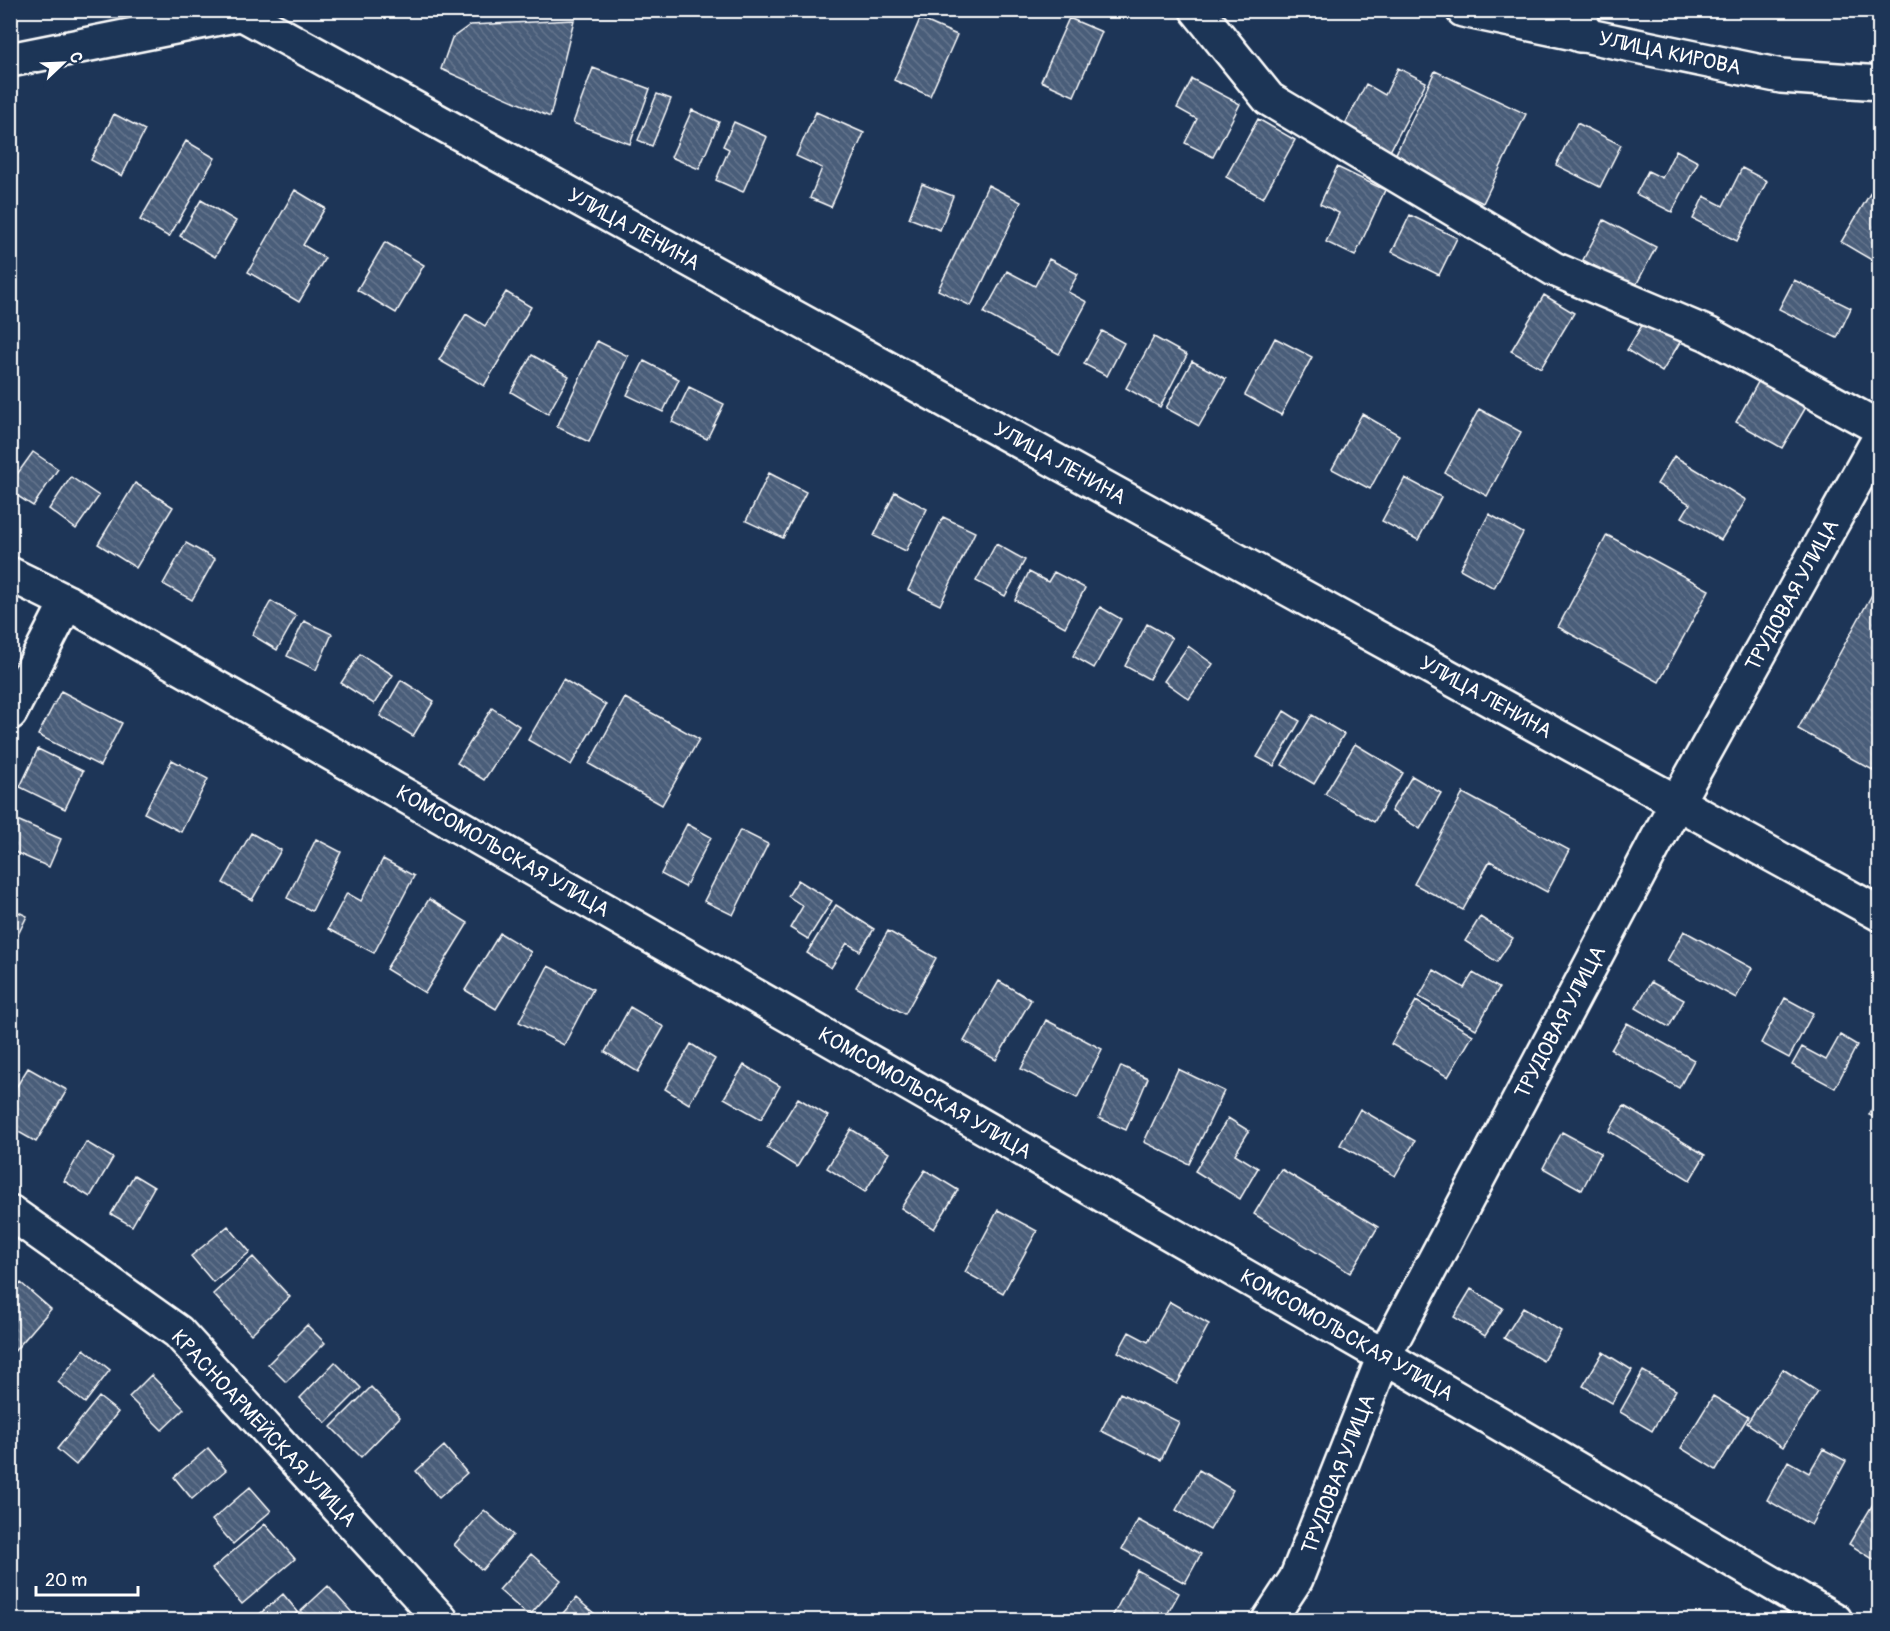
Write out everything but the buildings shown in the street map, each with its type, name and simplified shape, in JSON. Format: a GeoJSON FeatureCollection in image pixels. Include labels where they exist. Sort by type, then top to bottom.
{"type":"FeatureCollection","features":[{"type":"Feature","properties":{"kind":"street"},"geometry":{"type":"LineString","coordinates":[[1197,10],[1269,99],[1554,269],[1708,334],[1880,428]]}},
{"type":"Feature","properties":{"kind":"street","name":"УЛИЦА КИРОВА"},"geometry":{"type":"LineString","coordinates":[[1463,10],[1581,22],[1781,76],[1880,83]]}},
{"type":"Feature","properties":{"kind":"street"},"geometry":{"type":"LineString","coordinates":[[10,60],[247,11]]}},
{"type":"Feature","properties":{"kind":"street","name":"УЛИЦА ЛЕНИНА"},"geometry":{"type":"LineString","coordinates":[[247,11],[1880,914]]}},
{"type":"Feature","properties":{"kind":"street","name":"ТРУДОВАЯ УЛИЦА"},"geometry":{"type":"LineString","coordinates":[[1269,1620],[1296,1579],[1384,1356],[1677,802],[1880,437]]}},
{"type":"Feature","properties":{"kind":"street","name":"КОМСОМОЛЬСКАЯ УЛИЦА"},"geometry":{"type":"LineString","coordinates":[[10,574],[67,602],[1384,1356],[1835,1620]]}},
{"type":"Feature","properties":{"kind":"street"},"geometry":{"type":"LineString","coordinates":[[10,713],[67,602]]}},
{"type":"Feature","properties":{"kind":"street","name":"КРАСНОАРМЕЙСКАЯ УЛИЦА"},"geometry":{"type":"LineString","coordinates":[[10,1212],[178,1332],[441,1620]]}}]}
